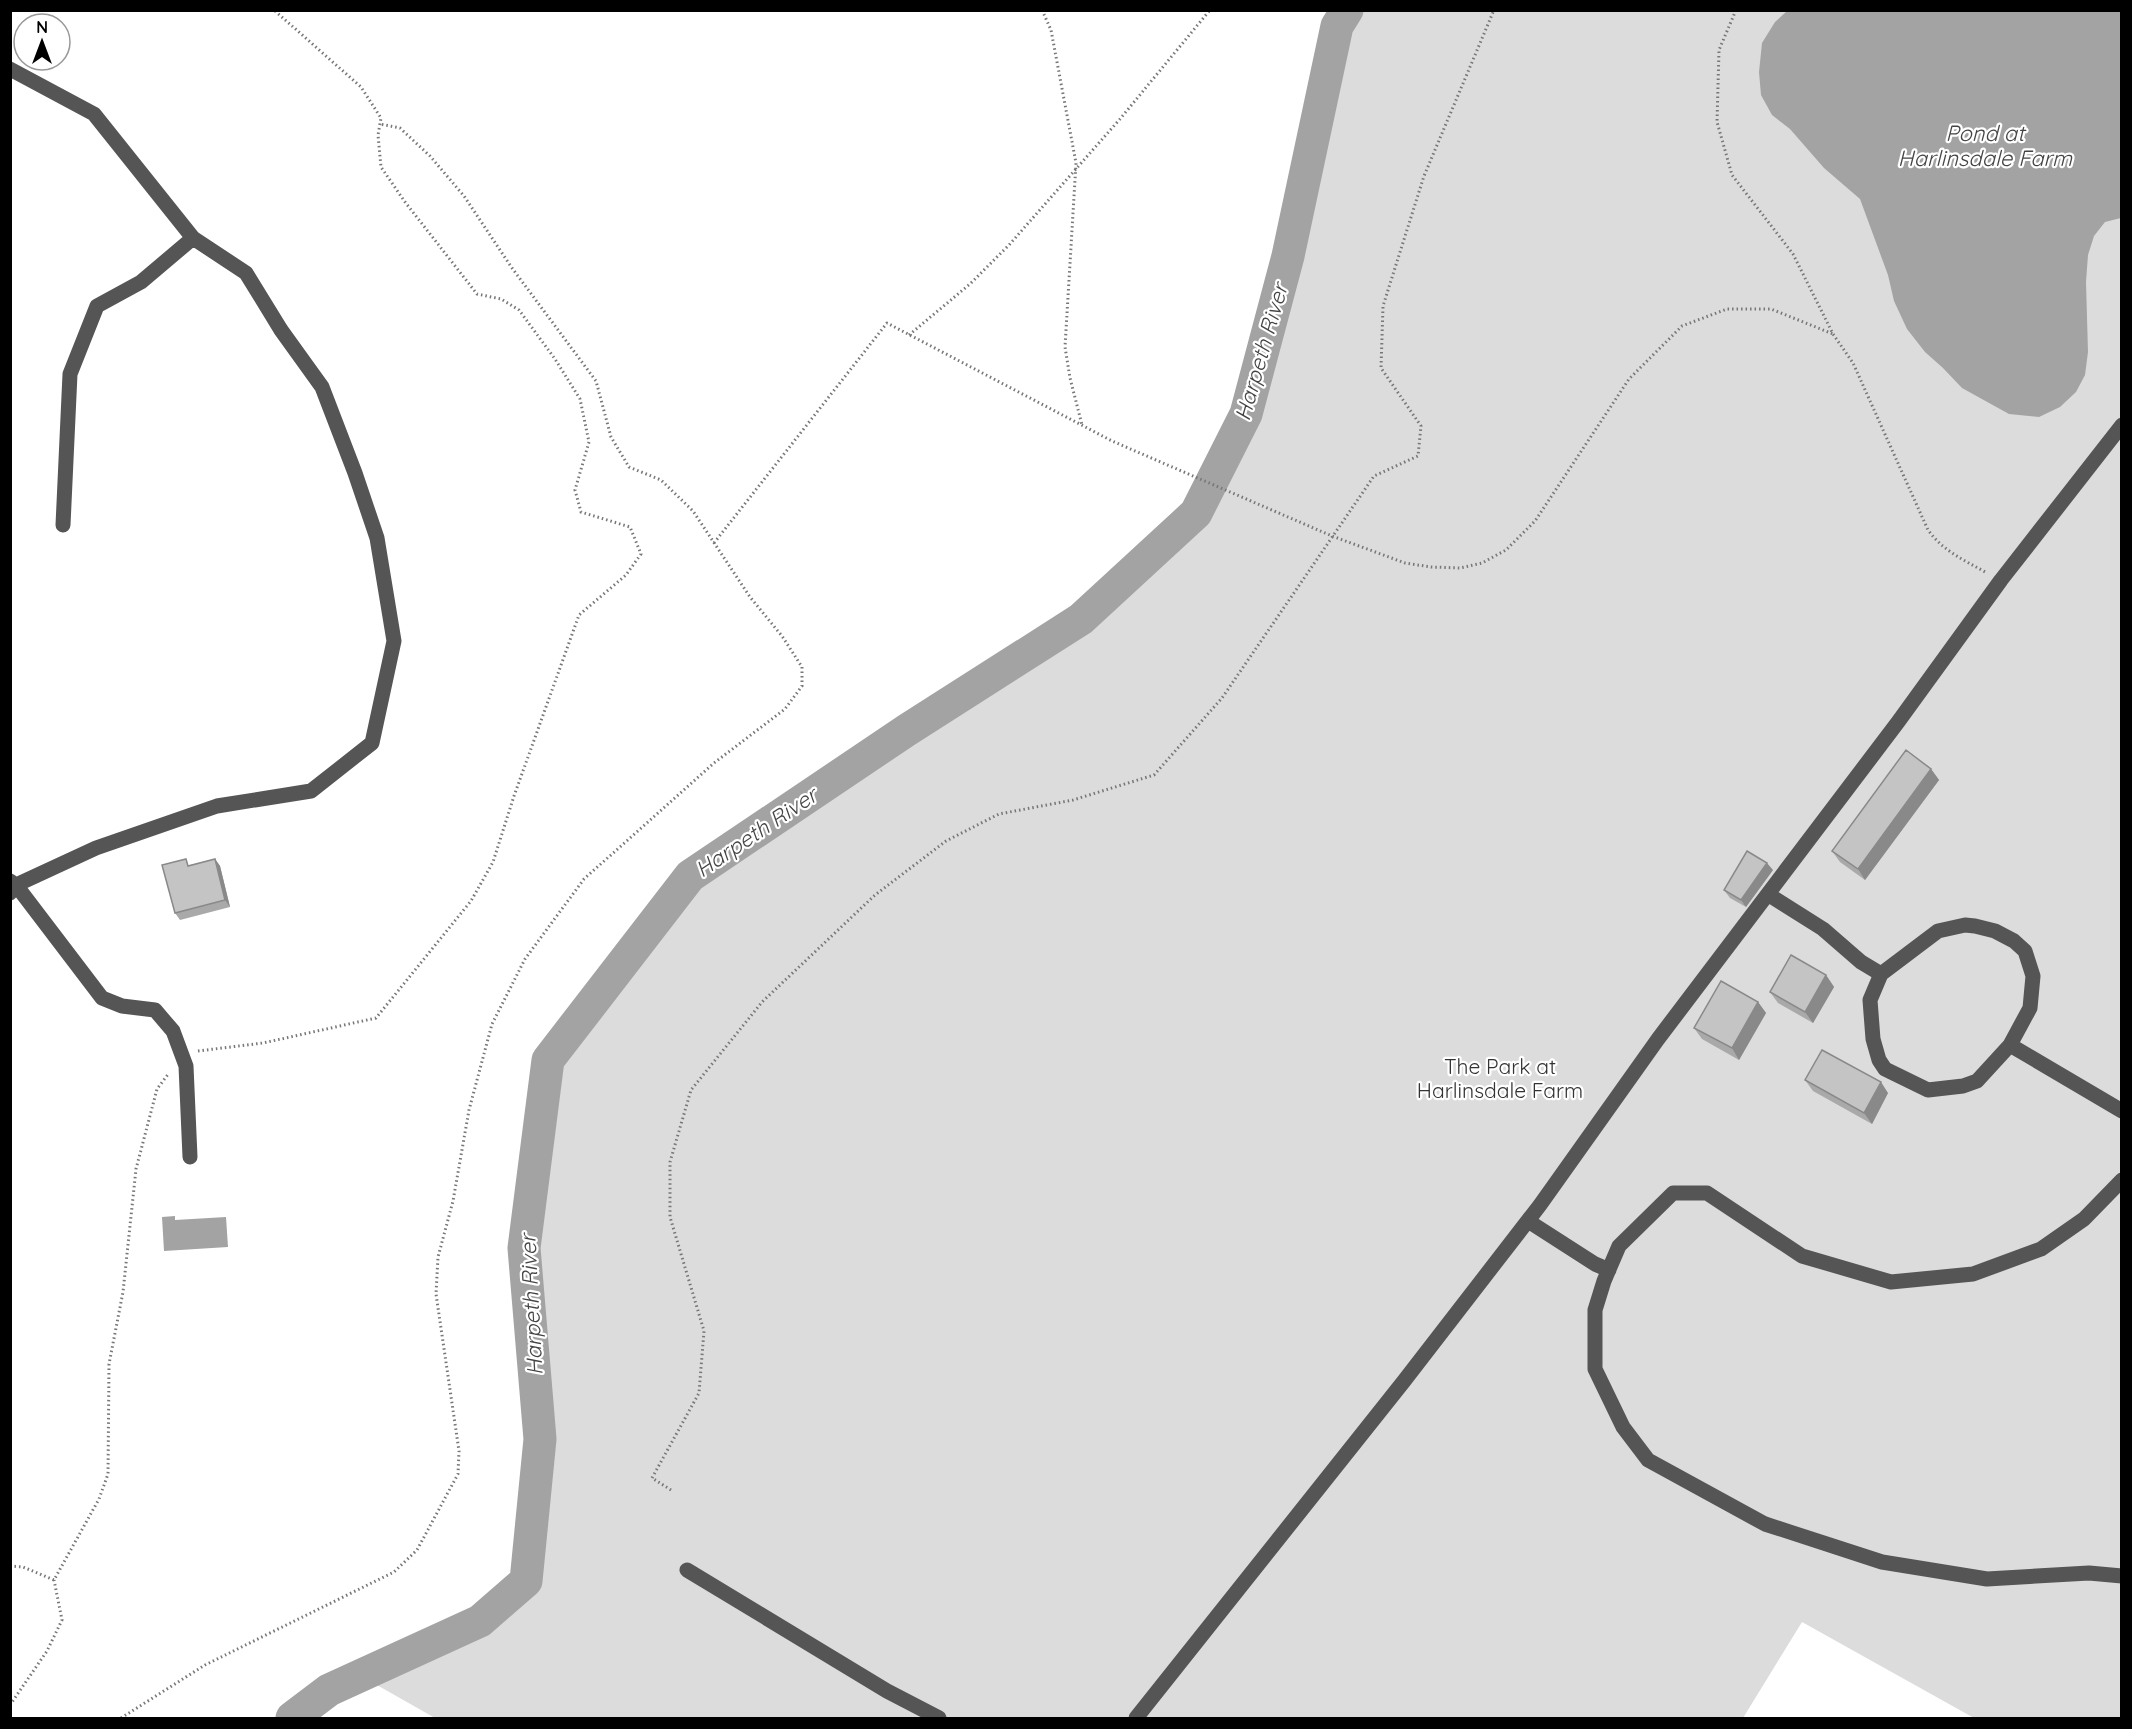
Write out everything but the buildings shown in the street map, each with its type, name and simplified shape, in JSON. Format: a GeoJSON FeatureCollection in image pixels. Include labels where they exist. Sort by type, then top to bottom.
{"type":"FeatureCollection","features":[{"type":"Feature","properties":{"kind":"street"},"geometry":{"type":"LineString","coordinates":[[10,69],[94,114],[194,238],[246,273],[281,330],[322,387],[377,538],[394,641],[372,742],[311,791],[218,806],[96,848],[12,886],[102,998],[122,1006],[155,1010],[173,1031],[186,1066],[190,1157]]}},
{"type":"Feature","properties":{"kind":"street"},"geometry":{"type":"LineString","coordinates":[[63,525],[70,374],[97,306],[141,282],[194,238]]}},
{"type":"Feature","properties":{"kind":"street"},"geometry":{"type":"LineString","coordinates":[[1136,1719],[1528,1221],[1658,1039],[1899,722],[2001,580],[2121,425]]}},
{"type":"Feature","properties":{"kind":"street"},"geometry":{"type":"LineString","coordinates":[[1768,895],[1823,929],[1861,962],[1881,974]]}},
{"type":"Feature","properties":{"kind":"street"},"geometry":{"type":"LineString","coordinates":[[1965,925],[1995,931],[2014,940],[2025,951],[2033,976],[2030,1008],[2010,1045],[1977,1081],[1963,1086],[1928,1090],[1885,1069],[1878,1060],[1873,1039],[1870,1000],[1881,974],[1938,931],[1965,925]]}},
{"type":"Feature","properties":{"kind":"street"},"geometry":{"type":"LineString","coordinates":[[2010,1045],[2121,1111]]}},
{"type":"Feature","properties":{"kind":"street"},"geometry":{"type":"LineString","coordinates":[[2121,1180],[2084,1219],[2041,1249],[1972,1274],[1891,1282],[1802,1256],[1707,1193],[1673,1193],[1619,1246],[1595,1310],[1595,1369],[1623,1427],[1648,1460],[1765,1524],[1882,1562],[1987,1579],[2089,1573],[2121,1576]]}},
{"type":"Feature","properties":{"kind":"street"},"geometry":{"type":"LineString","coordinates":[[1528,1221],[1595,1264],[1609,1270]]}},
{"type":"Feature","properties":{"kind":"street"},"geometry":{"type":"LineString","coordinates":[[687,1570],[888,1691],[939,1719]]}},
{"type":"Feature","properties":{"kind":"path"},"geometry":{"type":"LineString","coordinates":[[10,1705],[47,1651],[62,1620],[54,1580],[99,1499],[108,1474],[109,1364],[123,1292],[136,1169],[157,1089],[183,1053],[263,1043],[376,1018],[471,901],[493,862],[514,796],[579,615],[626,575],[641,554],[630,527],[581,512],[575,490],[589,442],[580,399],[555,359],[519,310],[501,299],[477,294],[405,202],[381,167],[378,135],[381,118],[361,87],[274,10]]}},
{"type":"Feature","properties":{"kind":"path"},"geometry":{"type":"LineString","coordinates":[[1042,10],[1050,30],[1076,169],[1065,347],[1082,425]]}},
{"type":"Feature","properties":{"kind":"path"},"geometry":{"type":"LineString","coordinates":[[909,335],[970,284],[1009,245],[1210,10]]}},
{"type":"Feature","properties":{"kind":"path"},"geometry":{"type":"LineString","coordinates":[[671,1490],[652,1478],[699,1393],[704,1331],[670,1217],[670,1162],[691,1090],[762,1002],[875,894],[946,841],[999,814],[1073,800],[1154,775],[1222,698],[1374,476],[1418,456],[1420,426],[1381,368],[1383,306],[1424,176],[1494,10]]}},
{"type":"Feature","properties":{"kind":"path"},"geometry":{"type":"LineString","coordinates":[[1736,10],[1719,50],[1716,122],[1732,175],[1793,254],[1833,334],[1853,363],[1928,530],[1937,543],[1950,553],[2001,580]]}},
{"type":"Feature","properties":{"kind":"path"},"geometry":{"type":"LineString","coordinates":[[120,1719],[205,1665],[394,1572],[417,1550],[458,1474],[459,1451],[436,1294],[438,1257],[453,1201],[469,1110],[492,1024],[525,959],[584,879],[714,763],[785,709],[802,686],[802,667],[782,636],[750,597],[693,511],[661,480],[629,467],[611,437],[596,381],[512,268],[464,196],[430,156],[400,128],[380,124]]}},
{"type":"Feature","properties":{"kind":"path"},"geometry":{"type":"LineString","coordinates":[[714,543],[887,323],[1112,441],[1332,536],[1405,563],[1460,568],[1482,563],[1506,550],[1534,521],[1629,379],[1682,326],[1727,309],[1771,309],[1833,334]]}},
{"type":"Feature","properties":{"kind":"path"},"geometry":{"type":"LineString","coordinates":[[10,1566],[23,1567],[54,1580]]}},
{"type":"Feature","properties":{"kind":"green space","name":"The Park at Harlinsdale Farm"},"geometry":{"type":"Polygon","coordinates":[[[1347,11],[2121,11],[2121,1718],[1974,1718],[1802,1622],[1743,1718],[435,1718],[361,1676],[480,1621],[526,1581],[540,1439],[524,1248],[548,1060],[690,876],[907,730],[1081,619],[1196,513],[1246,414],[1288,256],[1337,26],[1347,11]]]}},
{"type":"Feature","properties":{"kind":"water","name":"Pond at Harlinsdale Farm"},"geometry":{"type":"Polygon","coordinates":[[[1787,11],[2121,11],[2121,218],[2105,222],[2094,236],[2088,255],[2086,282],[2088,352],[2085,375],[2076,392],[2060,407],[2039,417],[2009,414],[1962,388],[1925,352],[1907,329],[1894,301],[1888,275],[1860,199],[1824,168],[1790,129],[1772,115],[1761,95],[1759,72],[1762,43],[1775,22],[1787,11]]]}},
{"type":"Feature","properties":{"kind":"water"},"geometry":{"type":"Polygon","coordinates":[[[175,1216],[175,1220],[226,1217],[228,1247],[164,1251],[162,1217],[175,1216]]]}},
{"type":"Feature","properties":{"kind":"waterway","name":"Harpeth River"},"geometry":{"type":"LineString","coordinates":[[292,1718],[329,1690],[480,1621],[526,1581],[540,1439],[524,1248],[548,1060],[690,876],[907,730],[1081,619],[1196,513],[1246,414],[1288,256],[1337,26],[1347,10]]}}]}
